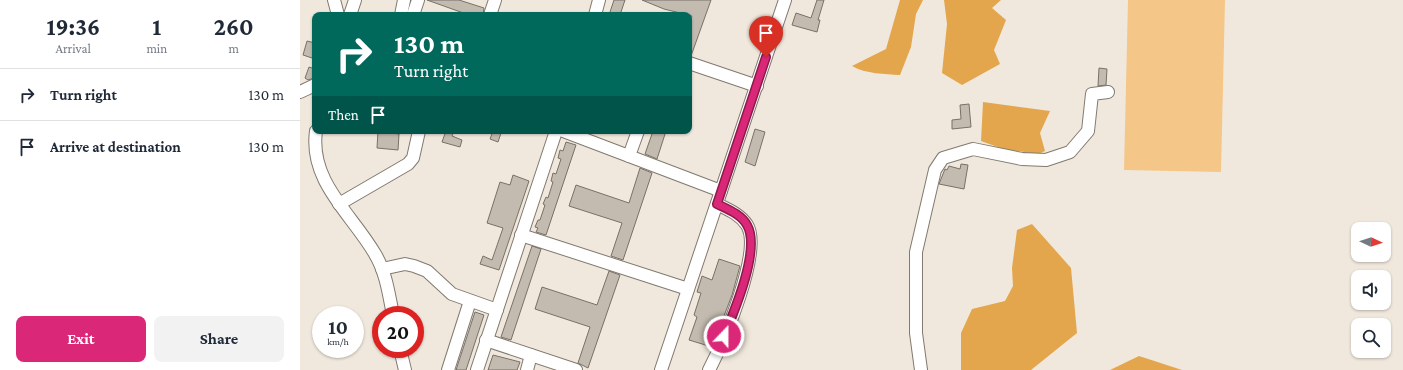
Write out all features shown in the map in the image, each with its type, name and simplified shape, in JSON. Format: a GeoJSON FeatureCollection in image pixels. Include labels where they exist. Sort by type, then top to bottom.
{"type":"FeatureCollection","features":[{"type":"Feature","properties":{"kind":"street"},"geometry":{"type":"LineString","coordinates":[[334,0],[337,12]]}},
{"type":"Feature","properties":{"kind":"street"},"geometry":{"type":"LineString","coordinates":[[351,12],[355,0]]}},
{"type":"Feature","properties":{"kind":"street"},"geometry":{"type":"LineString","coordinates":[[402,12],[404,0]]}},
{"type":"Feature","properties":{"kind":"street"},"geometry":{"type":"LineString","coordinates":[[414,12],[418,0]]}},
{"type":"Feature","properties":{"kind":"street"},"geometry":{"type":"LineString","coordinates":[[491,12],[495,0]]}},
{"type":"Feature","properties":{"kind":"street"},"geometry":{"type":"LineString","coordinates":[[596,12],[600,0]]}},
{"type":"Feature","properties":{"kind":"street"},"geometry":{"type":"LineString","coordinates":[[661,370],[785,0]]}},
{"type":"Feature","properties":{"kind":"street"},"geometry":{"type":"LineString","coordinates":[[692,64],[757,86]]}},
{"type":"Feature","properties":{"kind":"street"},"geometry":{"type":"LineString","coordinates":[[300,92],[312,86]]}},
{"type":"Feature","properties":{"kind":"street"},"geometry":{"type":"LineString","coordinates":[[921,370],[916,333],[916,252],[935,170],[943,158],[973,149],[1022,159],[1046,160],[1070,152],[1088,130],[1092,94],[1108,92]]}},
{"type":"Feature","properties":{"kind":"street"},"geometry":{"type":"LineString","coordinates":[[316,134],[315,154],[317,165],[332,195],[375,254],[382,269],[391,306]]}},
{"type":"Feature","properties":{"kind":"street"},"geometry":{"type":"LineString","coordinates":[[339,204],[408,164],[413,158],[418,134]]}},
{"type":"Feature","properties":{"kind":"street"},"geometry":{"type":"LineString","coordinates":[[477,370],[555,134]]}},
{"type":"Feature","properties":{"kind":"street"},"geometry":{"type":"LineString","coordinates":[[571,134],[721,191]]}},
{"type":"Feature","properties":{"kind":"street"},"geometry":{"type":"LineString","coordinates":[[630,156],[637,134]]}},
{"type":"Feature","properties":{"kind":"street"},"geometry":{"type":"LineString","coordinates":[[709,370],[741,292],[751,246],[747,225],[737,215],[717,204]]}},
{"type":"Feature","properties":{"kind":"street"},"geometry":{"type":"LineString","coordinates":[[522,235],[688,289]]}},
{"type":"Feature","properties":{"kind":"street"},"geometry":{"type":"LineString","coordinates":[[382,269],[405,264],[414,266],[427,271],[452,294],[497,310]]}},
{"type":"Feature","properties":{"kind":"street"},"geometry":{"type":"LineString","coordinates":[[448,370],[470,300]]}},
{"type":"Feature","properties":{"kind":"street"},"geometry":{"type":"LineString","coordinates":[[486,340],[576,370]]}},
{"type":"Feature","properties":{"kind":"street"},"geometry":{"type":"LineString","coordinates":[[526,370],[531,355]]}},
{"type":"Feature","properties":{"kind":"street"},"geometry":{"type":"LineString","coordinates":[[402,358],[405,370]]}},
{"type":"Feature","properties":{"kind":"shaded area"},"geometry":{"type":"Polygon","coordinates":[[[900,0],[923,0],[916,14],[911,47],[900,75],[869,72],[852,66],[886,49],[900,0]]]}},
{"type":"Feature","properties":{"kind":"shaded area"},"geometry":{"type":"Polygon","coordinates":[[[944,0],[1001,0],[992,8],[1006,20],[994,50],[1000,64],[962,85],[942,73],[947,24],[944,0]]]}},
{"type":"Feature","properties":{"kind":"shaded area"},"geometry":{"type":"Polygon","coordinates":[[[1128,0],[1225,0],[1221,172],[1124,170],[1128,0]]]}},
{"type":"Feature","properties":{"kind":"shaded area"},"geometry":{"type":"Polygon","coordinates":[[[983,102],[1050,111],[1040,133],[1045,151],[1036,155],[1006,150],[981,141],[983,102]]]}},
{"type":"Feature","properties":{"kind":"shaded area"},"geometry":{"type":"Polygon","coordinates":[[[1032,224],[1071,268],[1077,333],[1031,370],[961,370],[961,333],[972,309],[1005,301],[1013,286],[1012,268],[1017,230],[1032,224]]]}},
{"type":"Feature","properties":{"kind":"shaded area"},"geometry":{"type":"Polygon","coordinates":[[[1139,356],[1182,370],[1110,370],[1139,356]]]}},
{"type":"Feature","properties":{"kind":"building"},"geometry":{"type":"Polygon","coordinates":[[[427,0],[459,0],[484,8],[483,12],[461,12],[427,0]]]}},
{"type":"Feature","properties":{"kind":"building"},"geometry":{"type":"Polygon","coordinates":[[[614,0],[625,0],[621,12],[610,12],[614,0]]]}},
{"type":"Feature","properties":{"kind":"building"},"geometry":{"type":"Polygon","coordinates":[[[642,0],[711,0],[692,53],[692,12],[676,12],[642,0]]]}},
{"type":"Feature","properties":{"kind":"building"},"geometry":{"type":"Polygon","coordinates":[[[817,0],[824,0],[818,20],[820,20],[817,32],[792,25],[796,13],[811,18],[817,0]]]}},
{"type":"Feature","properties":{"kind":"building"},"geometry":{"type":"Polygon","coordinates":[[[307,41],[312,42],[312,58],[303,55],[307,41]]]}},
{"type":"Feature","properties":{"kind":"building"},"geometry":{"type":"Polygon","coordinates":[[[309,67],[312,68],[312,79],[308,80],[305,78],[309,67]]]}},
{"type":"Feature","properties":{"kind":"building"},"geometry":{"type":"Polygon","coordinates":[[[1099,68],[1107,69],[1106,85],[1098,86],[1099,68]]]}},
{"type":"Feature","properties":{"kind":"building"},"geometry":{"type":"Polygon","coordinates":[[[969,104],[971,127],[952,129],[952,120],[961,119],[960,105],[969,104]]]}},
{"type":"Feature","properties":{"kind":"building"},"geometry":{"type":"Polygon","coordinates":[[[755,129],[765,132],[755,166],[745,162],[755,129]]]}},
{"type":"Feature","properties":{"kind":"building"},"geometry":{"type":"Polygon","coordinates":[[[378,134],[399,134],[398,150],[377,148],[378,134]]]}},
{"type":"Feature","properties":{"kind":"building"},"geometry":{"type":"Polygon","coordinates":[[[445,134],[453,134],[452,136],[462,140],[460,147],[442,142],[445,134]]]}},
{"type":"Feature","properties":{"kind":"building"},"geometry":{"type":"Polygon","coordinates":[[[492,134],[501,134],[498,142],[490,139],[492,134]]]}},
{"type":"Feature","properties":{"kind":"building"},"geometry":{"type":"Polygon","coordinates":[[[652,134],[665,134],[657,159],[645,154],[652,134]]]}},
{"type":"Feature","properties":{"kind":"building"},"geometry":{"type":"Polygon","coordinates":[[[566,142],[576,145],[546,235],[536,232],[538,228],[535,227],[538,220],[540,220],[546,197],[548,198],[553,182],[551,181],[553,173],[556,174],[561,159],[558,158],[560,150],[563,151],[566,142]]]}},
{"type":"Feature","properties":{"kind":"building"},"geometry":{"type":"Polygon","coordinates":[[[961,164],[968,165],[964,189],[939,184],[945,169],[947,170],[949,166],[960,169],[961,164]]]}},
{"type":"Feature","properties":{"kind":"building"},"geometry":{"type":"Polygon","coordinates":[[[640,168],[652,173],[623,260],[611,256],[622,223],[569,206],[576,185],[629,203],[640,168]]]}},
{"type":"Feature","properties":{"kind":"building"},"geometry":{"type":"Polygon","coordinates":[[[513,175],[529,181],[499,270],[480,264],[483,256],[492,260],[503,228],[487,223],[500,182],[510,185],[513,175]]]}},
{"type":"Feature","properties":{"kind":"building"},"geometry":{"type":"Polygon","coordinates":[[[532,246],[541,249],[511,340],[501,337],[532,246]]]}},
{"type":"Feature","properties":{"kind":"building"},"geometry":{"type":"Polygon","coordinates":[[[719,259],[740,266],[732,295],[712,347],[689,340],[697,317],[694,315],[701,293],[697,292],[702,276],[712,280],[719,259]]]}},
{"type":"Feature","properties":{"kind":"building"},"geometry":{"type":"Polygon","coordinates":[[[609,271],[620,275],[588,368],[578,363],[590,327],[535,309],[542,287],[597,305],[609,271]]]}},
{"type":"Feature","properties":{"kind":"building"},"geometry":{"type":"Polygon","coordinates":[[[475,312],[484,315],[466,370],[456,370],[475,312]]]}},
{"type":"Feature","properties":{"kind":"building"},"geometry":{"type":"Polygon","coordinates":[[[493,355],[520,362],[517,370],[488,370],[493,355]]]}},
{"type":"Feature","properties":{"kind":"route"},"geometry":{"type":"LineString","coordinates":[[724,336],[743,286],[751,246],[747,225],[734,213],[717,204],[766,57]]}}]}
